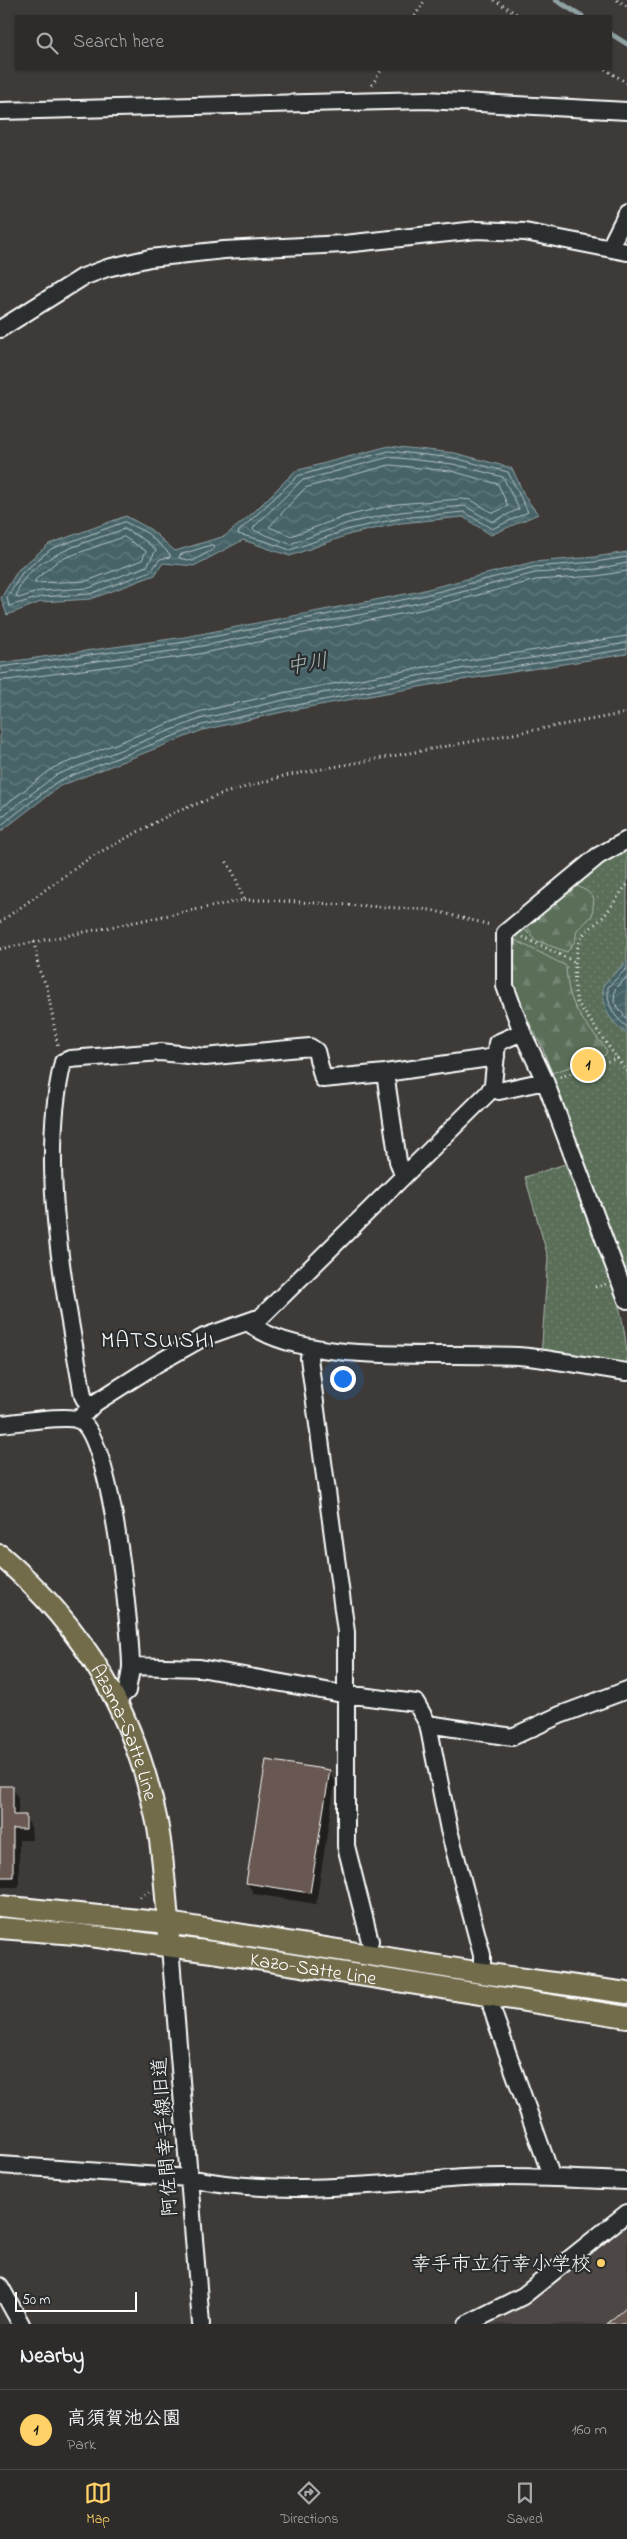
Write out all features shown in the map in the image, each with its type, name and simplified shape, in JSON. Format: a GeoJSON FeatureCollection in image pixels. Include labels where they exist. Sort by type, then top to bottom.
{"type":"FeatureCollection","features":[{"type":"Feature","properties":{"kind":"main road","name":"Azama-Satte Line"},"geometry":{"type":"LineString","coordinates":[[0,1555],[54,1607],[78,1637],[116,1700],[134,1739],[151,1795],[162,1857],[170,1947]]}},
{"type":"Feature","properties":{"kind":"main road","name":"Kazo-Satte Line"},"geometry":{"type":"LineString","coordinates":[[0,1906],[168,1923],[482,1973],[627,1993]]}},
{"type":"Feature","properties":{"kind":"main road","name":"Kazo-Satte Line"},"geometry":{"type":"LineString","coordinates":[[0,1928],[75,1934],[170,1947],[627,2016]]}},
{"type":"Feature","properties":{"kind":"street"},"geometry":{"type":"LineString","coordinates":[[0,110],[426,100],[627,111]]}},
{"type":"Feature","properties":{"kind":"street"},"geometry":{"type":"LineString","coordinates":[[610,247],[627,213]]}},
{"type":"Feature","properties":{"kind":"street"},"geometry":{"type":"LineString","coordinates":[[0,329],[83,277],[107,268],[150,258],[224,250],[344,244],[477,230],[524,232],[610,247],[627,252]]}},
{"type":"Feature","properties":{"kind":"street"},"geometry":{"type":"LineString","coordinates":[[627,840],[598,856],[510,933],[505,986],[522,1032],[545,1081],[627,1300]]}},
{"type":"Feature","properties":{"kind":"street"},"geometry":{"type":"LineString","coordinates":[[78,1420],[89,1407],[158,1363],[204,1337],[249,1323],[261,1317],[403,1175],[454,1128],[491,1088],[497,1043],[522,1032]]}},
{"type":"Feature","properties":{"kind":"street"},"geometry":{"type":"LineString","coordinates":[[89,1407],[83,1396],[55,1208],[55,1106],[63,1062],[70,1059],[161,1052],[205,1057],[310,1047],[316,1050],[323,1079],[385,1073],[496,1057]]}},
{"type":"Feature","properties":{"kind":"street"},"geometry":{"type":"LineString","coordinates":[[385,1073],[398,1161],[403,1175]]}},
{"type":"Feature","properties":{"kind":"street"},"geometry":{"type":"LineString","coordinates":[[491,1088],[499,1091],[545,1081]]}},
{"type":"Feature","properties":{"kind":"street"},"geometry":{"type":"LineString","coordinates":[[249,1323],[261,1333],[311,1348],[530,1357],[627,1372]]}},
{"type":"Feature","properties":{"kind":"street"},"geometry":{"type":"LineString","coordinates":[[311,1348],[309,1358],[346,1632],[346,1846],[370,1941]]}},
{"type":"Feature","properties":{"kind":"street"},"geometry":{"type":"LineString","coordinates":[[0,1424],[70,1418],[88,1426],[113,1511],[122,1570],[131,1666],[127,1691],[116,1700]]}},
{"type":"Feature","properties":{"kind":"street"},"geometry":{"type":"LineString","coordinates":[[131,1666],[200,1668],[337,1693],[416,1703],[428,1724],[449,1830],[482,1955],[482,1973]]}},
{"type":"Feature","properties":{"kind":"street"},"geometry":{"type":"LineString","coordinates":[[428,1724],[512,1737],[560,1715],[627,1690]]}},
{"type":"Feature","properties":{"kind":"street","name":"阿佐間幸手線旧道"},"geometry":{"type":"LineString","coordinates":[[170,1947],[201,2324]]}},
{"type":"Feature","properties":{"kind":"street"},"geometry":{"type":"LineString","coordinates":[[493,1995],[492,2008],[495,2018],[552,2178]]}},
{"type":"Feature","properties":{"kind":"street"},"geometry":{"type":"LineString","coordinates":[[0,2165],[189,2178],[262,2189],[467,2178],[552,2178],[627,2181]]}},
{"type":"Feature","properties":{"kind":"street"},"geometry":{"type":"LineString","coordinates":[[467,2324],[523,2296],[627,2213]]}},
{"type":"Feature","properties":{"kind":"street"},"geometry":{"type":"LineString","coordinates":[[0,2286],[21,2324]]}},
{"type":"Feature","properties":{"kind":"path"},"geometry":{"type":"LineString","coordinates":[[416,15],[425,0]]}},
{"type":"Feature","properties":{"kind":"path"},"geometry":{"type":"LineString","coordinates":[[494,0],[518,15]]}},
{"type":"Feature","properties":{"kind":"path"},"geometry":{"type":"LineString","coordinates":[[617,0],[627,6]]}},
{"type":"Feature","properties":{"kind":"path"},"geometry":{"type":"LineString","coordinates":[[607,70],[627,83]]}},
{"type":"Feature","properties":{"kind":"path"},"geometry":{"type":"LineString","coordinates":[[0,922],[91,857],[173,813],[225,793],[284,776],[627,713]]}},
{"type":"Feature","properties":{"kind":"path"},"geometry":{"type":"LineString","coordinates":[[225,859],[234,874],[244,900]]}},
{"type":"Feature","properties":{"kind":"path"},"geometry":{"type":"LineString","coordinates":[[627,885],[615,899],[605,916],[582,936],[575,962],[574,989],[577,1002],[619,1058],[627,1072]]}},
{"type":"Feature","properties":{"kind":"path"},"geometry":{"type":"LineString","coordinates":[[0,949],[244,900],[265,900],[431,910],[486,922],[575,962]]}},
{"type":"Feature","properties":{"kind":"path"},"geometry":{"type":"LineString","coordinates":[[34,942],[39,970],[48,987],[59,1054],[63,1062]]}},
{"type":"Feature","properties":{"kind":"path"},"geometry":{"type":"LineString","coordinates":[[545,1081],[619,1058]]}},
{"type":"Feature","properties":{"kind":"path"},"geometry":{"type":"LineString","coordinates":[[140,1898],[150,1890],[152,1884]]}},
{"type":"Feature","properties":{"kind":"shaded area","name":"幸手市立行幸小学校"},"geometry":{"type":"Polygon","coordinates":[[[627,2223],[627,2324],[484,2324],[627,2223]]]}},
{"type":"Feature","properties":{"kind":"green space"},"geometry":{"type":"Polygon","coordinates":[[[627,845],[627,1273],[542,1047],[528,1022],[515,940],[516,930],[612,854],[627,845]]]}},
{"type":"Feature","properties":{"kind":"green space"},"geometry":{"type":"Polygon","coordinates":[[[573,884],[587,891],[594,898],[592,916],[577,930],[575,941],[567,952],[535,940],[521,926],[573,884]]]}},
{"type":"Feature","properties":{"kind":"green space"},"geometry":{"type":"Polygon","coordinates":[[[515,940],[566,966],[567,981],[574,1004],[578,1013],[607,1051],[605,1055],[552,1073],[542,1047],[514,993],[515,940]]]}},
{"type":"Feature","properties":{"kind":"green space"},"geometry":{"type":"Polygon","coordinates":[[[565,1164],[605,1262],[621,1312],[627,1364],[541,1357],[548,1257],[525,1177],[565,1164]]]}},
{"type":"Feature","properties":{"kind":"water"},"geometry":{"type":"Polygon","coordinates":[[[389,446],[455,453],[512,468],[525,497],[538,514],[491,535],[463,517],[401,523],[351,534],[290,556],[243,540],[194,566],[163,563],[155,575],[91,599],[41,602],[7,615],[1,598],[18,570],[49,544],[126,516],[150,529],[175,551],[225,536],[254,512],[295,471],[389,446]]]}},
{"type":"Feature","properties":{"kind":"water","name":"中川"},"geometry":{"type":"Polygon","coordinates":[[[627,552],[627,654],[430,685],[287,711],[203,730],[60,786],[0,832],[0,663],[185,637],[416,592],[533,562],[595,557],[627,552]]]}},
{"type":"Feature","properties":{"kind":"water"},"geometry":{"type":"Polygon","coordinates":[[[627,961],[627,1034],[615,1023],[605,1007],[603,985],[627,961]]]}},
{"type":"Feature","properties":{"kind":"building"},"geometry":{"type":"Polygon","coordinates":[[[266,1760],[330,1770],[310,1893],[246,1883],[266,1760]]]}},
{"type":"Feature","properties":{"kind":"building"},"geometry":{"type":"Polygon","coordinates":[[[0,1786],[13,1786],[13,1815],[26,1815],[26,1829],[13,1829],[13,1877],[0,1877],[0,1786]]]}},
{"type":"Feature","properties":{"kind":"building"},"geometry":{"type":"Polygon","coordinates":[[[627,2306],[627,2324],[607,2324],[627,2306]]]}},
{"type":"Feature","properties":{"kind":"waterway"},"geometry":{"type":"LineString","coordinates":[[556,0],[580,15]]}},
{"type":"Feature","properties":{"kind":"waterway"},"geometry":{"type":"LineString","coordinates":[[612,35],[627,44]]}},
{"type":"Feature","properties":{"kind":"place","name":"高須賀池公園"},"geometry":{"type":"Point","coordinates":[588,1065]}},
{"type":"Feature","properties":{"kind":"place","name":"幸手市立行幸小学校"},"geometry":{"type":"Point","coordinates":[601,2263]}},
{"type":"Feature","properties":{"kind":"district","name":"MATSUISHI"},"geometry":{"type":"Point","coordinates":[158,1339]}}]}
